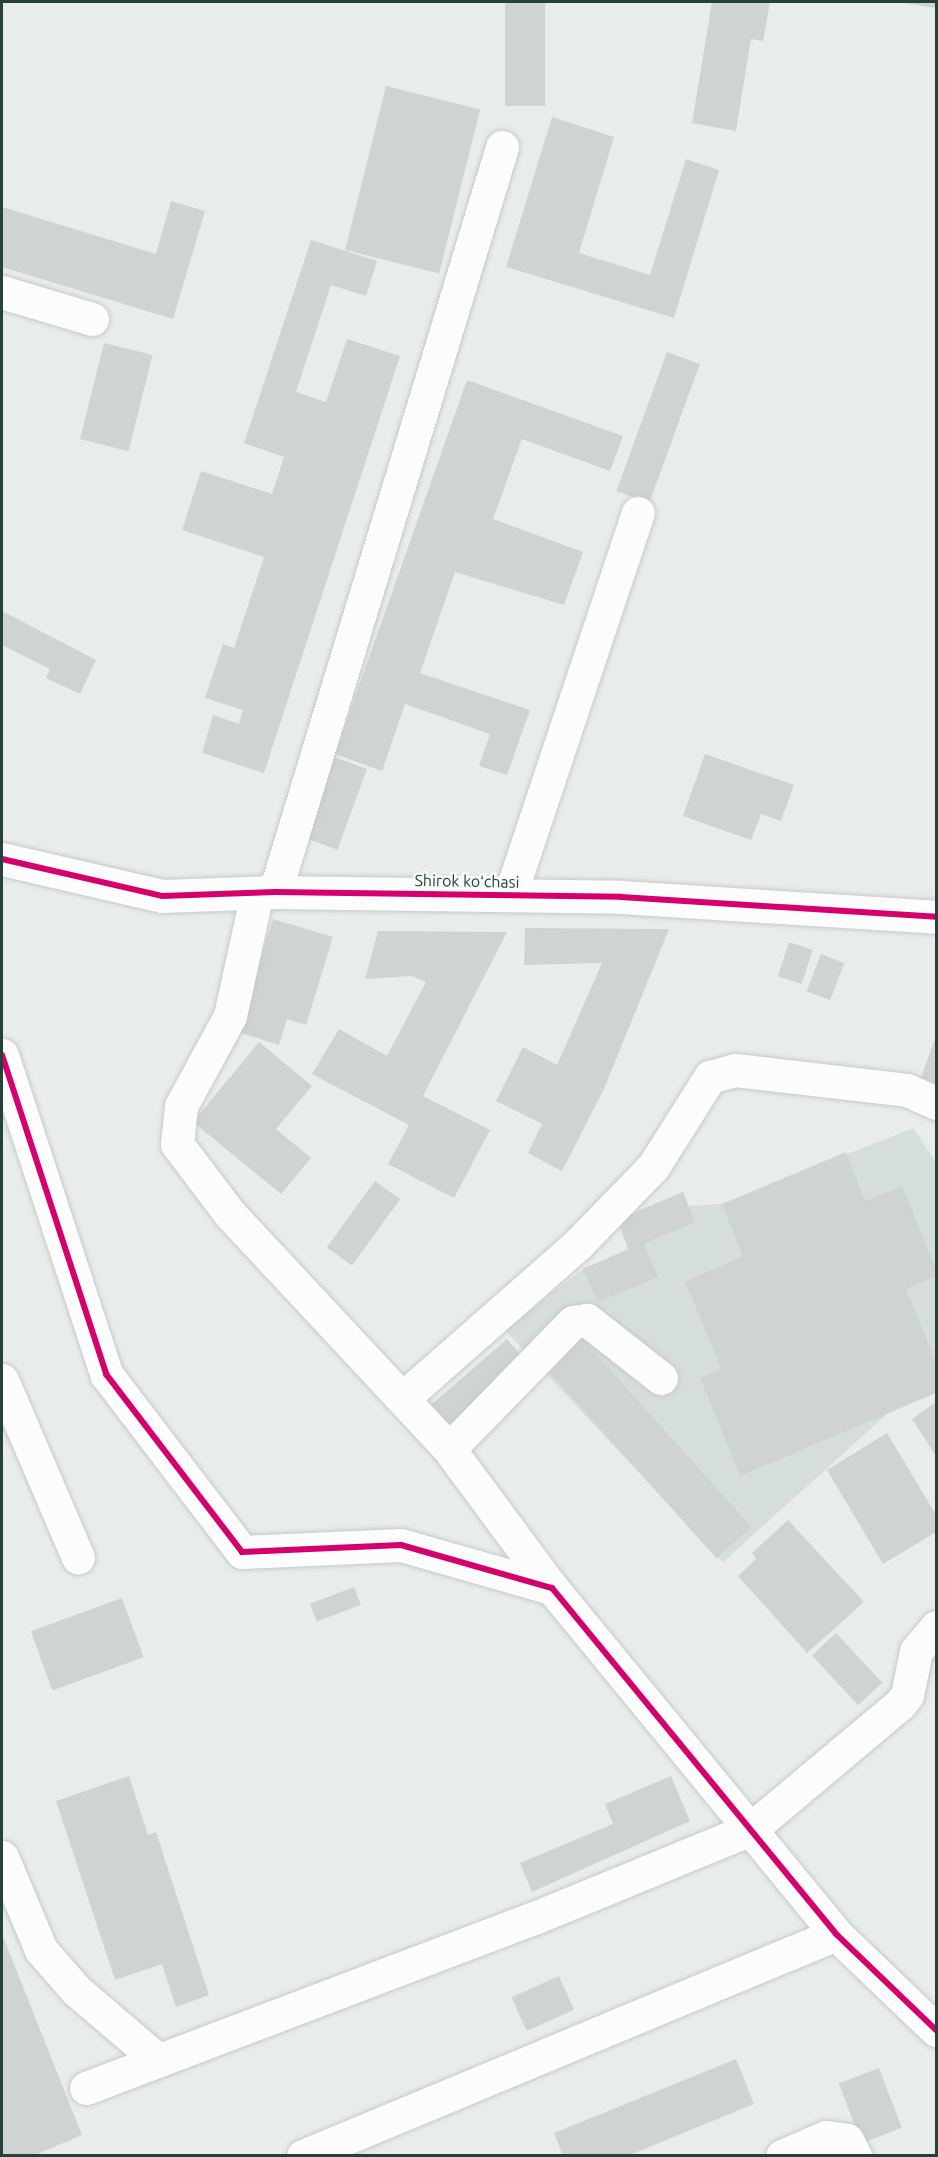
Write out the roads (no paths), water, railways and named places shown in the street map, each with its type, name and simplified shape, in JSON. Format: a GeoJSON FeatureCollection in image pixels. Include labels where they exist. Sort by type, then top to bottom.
{"type":"FeatureCollection","features":[{"type":"Feature","properties":{"kind":"street"},"geometry":{"type":"LineString","coordinates":[[502,147],[266,892],[230,1016],[181,1106],[177,1144],[230,1214],[449,1449],[552,1588],[836,1934],[936,2030]]}},
{"type":"Feature","properties":{"kind":"street"},"geometry":{"type":"LineString","coordinates":[[2,292],[92,319]]}},
{"type":"Feature","properties":{"kind":"street"},"geometry":{"type":"LineString","coordinates":[[510,895],[638,513]]}},
{"type":"Feature","properties":{"kind":"street","name":"Shirok koʻchasi"},"geometry":{"type":"LineString","coordinates":[[2,859],[162,896],[266,892],[621,897],[936,917]]}},
{"type":"Feature","properties":{"kind":"street"},"geometry":{"type":"LineString","coordinates":[[2,1055],[106,1374],[242,1552],[401,1545],[552,1588]]}},
{"type":"Feature","properties":{"kind":"street"},"geometry":{"type":"LineString","coordinates":[[403,1398],[578,1244],[653,1167],[710,1077],[735,1070],[907,1090],[936,1103]]}},
{"type":"Feature","properties":{"kind":"street"},"geometry":{"type":"LineString","coordinates":[[449,1449],[573,1322],[587,1320],[661,1378]]}},
{"type":"Feature","properties":{"kind":"street"},"geometry":{"type":"LineString","coordinates":[[2,1380],[78,1557]]}},
{"type":"Feature","properties":{"kind":"street"},"geometry":{"type":"LineString","coordinates":[[86,2088],[537,1917],[751,1829],[900,1704],[908,1695],[916,1651],[936,1627]]}},
{"type":"Feature","properties":{"kind":"street"},"geometry":{"type":"LineString","coordinates":[[2,1857],[41,1950],[77,1991],[158,2060]]}},
{"type":"Feature","properties":{"kind":"street"},"geometry":{"type":"LineString","coordinates":[[303,2156],[836,1934]]}},
{"type":"Feature","properties":{"kind":"street"},"geometry":{"type":"LineString","coordinates":[[782,2156],[826,2137],[847,2140],[855,2156]]}}]}
